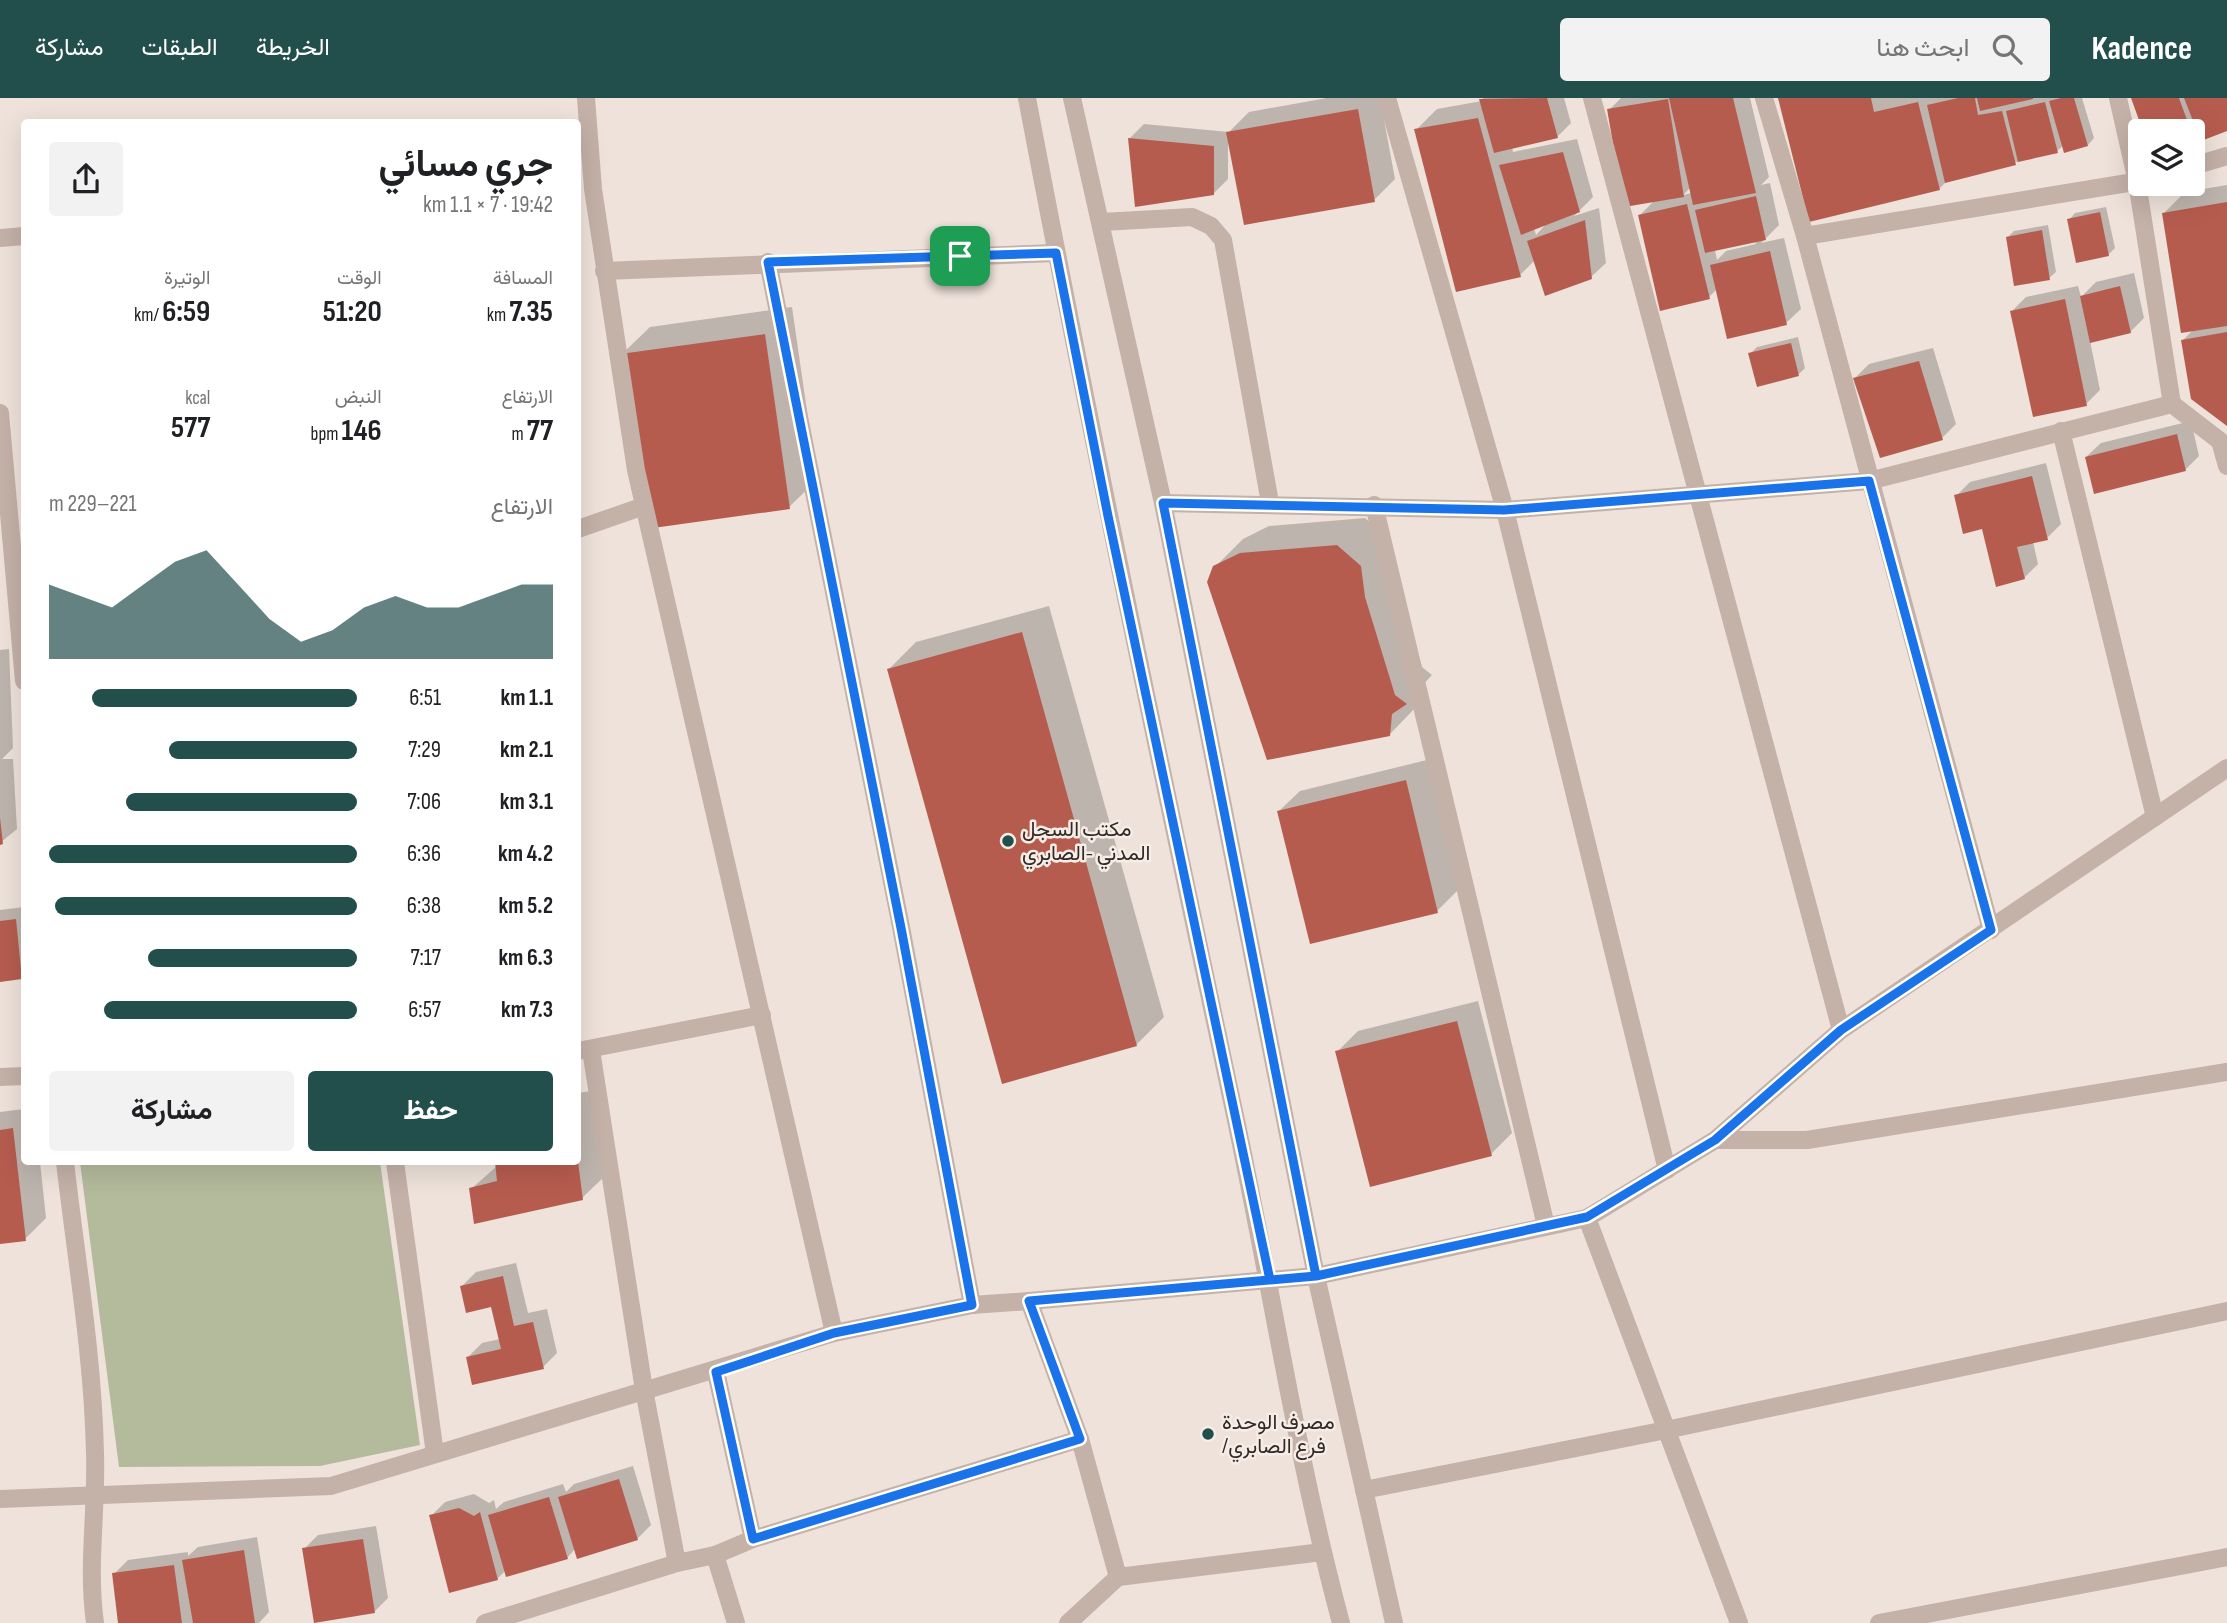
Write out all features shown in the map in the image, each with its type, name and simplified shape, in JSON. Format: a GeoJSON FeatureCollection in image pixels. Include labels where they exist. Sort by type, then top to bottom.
{"type":"FeatureCollection","features":[{"type":"Feature","properties":{"kind":"street"},"geometry":{"type":"LineString","coordinates":[[586,98],[585,190],[604,271],[645,506],[834,1333]]}},
{"type":"Feature","properties":{"kind":"street"},"geometry":{"type":"LineString","coordinates":[[1027,98],[1108,516],[1270,1280],[1322,1552],[1341,1623]]}},
{"type":"Feature","properties":{"kind":"street"},"geometry":{"type":"LineString","coordinates":[[1072,98],[1163,503],[1316,1276],[1394,1623]]}},
{"type":"Feature","properties":{"kind":"street"},"geometry":{"type":"LineString","coordinates":[[1387,98],[1504,510],[1667,1170]]}},
{"type":"Feature","properties":{"kind":"street"},"geometry":{"type":"LineString","coordinates":[[1592,98],[1841,1030]]}},
{"type":"Feature","properties":{"kind":"street"},"geometry":{"type":"LineString","coordinates":[[1764,98],[1805,236],[1991,930]]}},
{"type":"Feature","properties":{"kind":"street"},"geometry":{"type":"LineString","coordinates":[[2118,98],[2128,138]]}},
{"type":"Feature","properties":{"kind":"street"},"geometry":{"type":"LineString","coordinates":[[2205,162],[2227,156]]}},
{"type":"Feature","properties":{"kind":"street"},"geometry":{"type":"LineString","coordinates":[[1805,236],[2128,184]]}},
{"type":"Feature","properties":{"kind":"street"},"geometry":{"type":"LineString","coordinates":[[2141,196],[2172,404],[2220,442],[2227,466]]}},
{"type":"Feature","properties":{"kind":"street"},"geometry":{"type":"LineString","coordinates":[[1102,222],[1192,217],[1211,226],[1223,240],[1270,503]]}},
{"type":"Feature","properties":{"kind":"street"},"geometry":{"type":"LineString","coordinates":[[0,238],[21,236]]}},
{"type":"Feature","properties":{"kind":"street"},"geometry":{"type":"LineString","coordinates":[[604,271],[768,262],[1056,253]]}},
{"type":"Feature","properties":{"kind":"street"},"geometry":{"type":"LineString","coordinates":[[768,262],[899,914],[972,1305]]}},
{"type":"Feature","properties":{"kind":"street"},"geometry":{"type":"LineString","coordinates":[[1163,503],[1374,505],[1504,510],[1697,497],[1869,481],[2172,404]]}},
{"type":"Feature","properties":{"kind":"street"},"geometry":{"type":"LineString","coordinates":[[0,413],[21,648]]}},
{"type":"Feature","properties":{"kind":"street"},"geometry":{"type":"LineString","coordinates":[[2061,431],[2155,817]]}},
{"type":"Feature","properties":{"kind":"street"},"geometry":{"type":"LineString","coordinates":[[1374,505],[1546,1226]]}},
{"type":"Feature","properties":{"kind":"street"},"geometry":{"type":"LineString","coordinates":[[581,528],[645,506]]}},
{"type":"Feature","properties":{"kind":"street"},"geometry":{"type":"LineString","coordinates":[[0,1499],[331,1486],[643,1390],[716,1372],[834,1333],[972,1305],[1316,1276],[1587,1217],[1715,1140],[1841,1030],[2227,768]]}},
{"type":"Feature","properties":{"kind":"street"},"geometry":{"type":"LineString","coordinates":[[677,1563],[643,1390],[584,1051],[762,1015]]}},
{"type":"Feature","properties":{"kind":"street"},"geometry":{"type":"LineString","coordinates":[[1715,1140],[1807,1140],[2227,1072]]}},
{"type":"Feature","properties":{"kind":"street"},"geometry":{"type":"LineString","coordinates":[[0,1077],[21,1076]]}},
{"type":"Feature","properties":{"kind":"street"},"geometry":{"type":"LineString","coordinates":[[65,1165],[93,1405],[95,1494],[91,1585],[95,1623]]}},
{"type":"Feature","properties":{"kind":"street"},"geometry":{"type":"LineString","coordinates":[[395,1165],[435,1454]]}},
{"type":"Feature","properties":{"kind":"street"},"geometry":{"type":"LineString","coordinates":[[1587,1217],[1739,1623]]}},
{"type":"Feature","properties":{"kind":"street"},"geometry":{"type":"LineString","coordinates":[[1029,1301],[1080,1439],[1118,1577]]}},
{"type":"Feature","properties":{"kind":"street"},"geometry":{"type":"LineString","coordinates":[[1364,1490],[1667,1430],[2227,1311]]}},
{"type":"Feature","properties":{"kind":"street"},"geometry":{"type":"LineString","coordinates":[[716,1372],[753,1539]]}},
{"type":"Feature","properties":{"kind":"street"},"geometry":{"type":"LineString","coordinates":[[485,1623],[677,1563],[715,1555],[753,1539],[1080,1439]]}},
{"type":"Feature","properties":{"kind":"street"},"geometry":{"type":"LineString","coordinates":[[1068,1623],[1118,1577],[1322,1552]]}},
{"type":"Feature","properties":{"kind":"street"},"geometry":{"type":"LineString","coordinates":[[715,1555],[736,1623]]}},
{"type":"Feature","properties":{"kind":"street"},"geometry":{"type":"LineString","coordinates":[[1879,1623],[1982,1615],[2227,1557]]}},
{"type":"Feature","properties":{"kind":"green space"},"geometry":{"type":"Polygon","coordinates":[[[80,1165],[380,1165],[420,1445],[320,1466],[119,1467],[80,1165]]]}},
{"type":"Feature","properties":{"kind":"building"},"geometry":{"type":"Polygon","coordinates":[[[1547,98],[1558,138],[1494,153],[1479,99],[1547,98]]]}},
{"type":"Feature","properties":{"kind":"building"},"geometry":{"type":"Polygon","coordinates":[[[1669,98],[1733,98],[1756,193],[1693,205],[1669,98]]]}},
{"type":"Feature","properties":{"kind":"building"},"geometry":{"type":"Polygon","coordinates":[[[1778,98],[1871,98],[1874,112],[1918,102],[1940,190],[1809,222],[1778,98]]]}},
{"type":"Feature","properties":{"kind":"building"},"geometry":{"type":"Polygon","coordinates":[[[1958,98],[1975,98],[1978,115],[2002,111],[2016,165],[1945,183],[1927,105],[1958,98]]]}},
{"type":"Feature","properties":{"kind":"building"},"geometry":{"type":"Polygon","coordinates":[[[1977,98],[2033,98],[2033,99],[1980,111],[1977,98]]]}},
{"type":"Feature","properties":{"kind":"building"},"geometry":{"type":"Polygon","coordinates":[[[2074,98],[2088,146],[2064,153],[2049,101],[2074,98]]]}},
{"type":"Feature","properties":{"kind":"building"},"geometry":{"type":"Polygon","coordinates":[[[2131,98],[2179,98],[2187,119],[2139,119],[2131,98]]]}},
{"type":"Feature","properties":{"kind":"building"},"geometry":{"type":"Polygon","coordinates":[[[2184,98],[2227,98],[2227,131],[2205,139],[2205,119],[2192,119],[2184,98]]]}},
{"type":"Feature","properties":{"kind":"building"},"geometry":{"type":"Polygon","coordinates":[[[1668,99],[1684,197],[1624,207],[1607,109],[1668,99]]]}},
{"type":"Feature","properties":{"kind":"building"},"geometry":{"type":"Polygon","coordinates":[[[2045,102],[2058,153],[2018,162],[2006,111],[2045,102]]]}},
{"type":"Feature","properties":{"kind":"building"},"geometry":{"type":"Polygon","coordinates":[[[1358,109],[1375,202],[1244,225],[1226,132],[1358,109]]]}},
{"type":"Feature","properties":{"kind":"building"},"geometry":{"type":"Polygon","coordinates":[[[1478,118],[1521,277],[1456,292],[1414,129],[1478,118]]]}},
{"type":"Feature","properties":{"kind":"building"},"geometry":{"type":"Polygon","coordinates":[[[1128,138],[1214,146],[1214,195],[1135,207],[1128,138]]]}},
{"type":"Feature","properties":{"kind":"building"},"geometry":{"type":"Polygon","coordinates":[[[1563,152],[1580,212],[1521,235],[1499,165],[1563,152]]]}},
{"type":"Feature","properties":{"kind":"building"},"geometry":{"type":"Polygon","coordinates":[[[1756,196],[1766,240],[1705,253],[1695,210],[1756,196]]]}},
{"type":"Feature","properties":{"kind":"building"},"geometry":{"type":"Polygon","coordinates":[[[2227,202],[2227,326],[2181,333],[2162,213],[2227,202]]]}},
{"type":"Feature","properties":{"kind":"building"},"geometry":{"type":"Polygon","coordinates":[[[1687,204],[1710,299],[1660,311],[1638,215],[1687,204]]]}},
{"type":"Feature","properties":{"kind":"building"},"geometry":{"type":"Polygon","coordinates":[[[2100,212],[2109,256],[2076,263],[2067,219],[2100,212]]]}},
{"type":"Feature","properties":{"kind":"building"},"geometry":{"type":"Polygon","coordinates":[[[1585,220],[1592,279],[1545,296],[1527,241],[1585,220]]]}},
{"type":"Feature","properties":{"kind":"building"},"geometry":{"type":"Polygon","coordinates":[[[2042,230],[2050,280],[2014,286],[2006,237],[2042,230]]]}},
{"type":"Feature","properties":{"kind":"building"},"geometry":{"type":"Polygon","coordinates":[[[1770,251],[1787,325],[1727,339],[1710,265],[1770,251]]]}},
{"type":"Feature","properties":{"kind":"building"},"geometry":{"type":"Polygon","coordinates":[[[2120,286],[2131,333],[2090,343],[2080,296],[2120,286]]]}},
{"type":"Feature","properties":{"kind":"building"},"geometry":{"type":"Polygon","coordinates":[[[2065,299],[2087,406],[2033,417],[2010,311],[2065,299]]]}},
{"type":"Feature","properties":{"kind":"building"},"geometry":{"type":"Polygon","coordinates":[[[2227,332],[2227,426],[2191,399],[2181,340],[2227,332]]]}},
{"type":"Feature","properties":{"kind":"building"},"geometry":{"type":"Polygon","coordinates":[[[765,334],[790,509],[646,529],[620,354],[765,334]]]}},
{"type":"Feature","properties":{"kind":"building"},"geometry":{"type":"Polygon","coordinates":[[[1791,343],[1799,376],[1757,387],[1748,353],[1791,343]]]}},
{"type":"Feature","properties":{"kind":"building"},"geometry":{"type":"Polygon","coordinates":[[[1919,361],[1943,440],[1880,458],[1853,378],[1919,361]]]}},
{"type":"Feature","properties":{"kind":"building"},"geometry":{"type":"Polygon","coordinates":[[[2177,434],[2186,471],[2094,494],[2085,457],[2177,434]]]}},
{"type":"Feature","properties":{"kind":"building"},"geometry":{"type":"Polygon","coordinates":[[[2032,476],[2048,540],[2017,547],[2025,579],[1996,587],[1982,529],[1963,534],[1954,495],[2032,476]]]}},
{"type":"Feature","properties":{"kind":"building"},"geometry":{"type":"Polygon","coordinates":[[[1337,545],[1361,566],[1365,597],[1395,695],[1407,704],[1392,714],[1390,736],[1267,760],[1207,582],[1213,566],[1240,553],[1337,545]]]}},
{"type":"Feature","properties":{"kind":"building"},"geometry":{"type":"Polygon","coordinates":[[[1022,632],[1137,1046],[1002,1084],[887,669],[1022,632]]]}},
{"type":"Feature","properties":{"kind":"building"},"geometry":{"type":"Polygon","coordinates":[[[1406,780],[1438,913],[1310,944],[1277,811],[1406,780]]]}},
{"type":"Feature","properties":{"kind":"building"},"geometry":{"type":"Polygon","coordinates":[[[0,818],[3,844],[0,845],[0,818]]]}},
{"type":"Feature","properties":{"kind":"building"},"geometry":{"type":"Polygon","coordinates":[[[16,919],[21,979],[0,982],[0,921],[16,919]]]}},
{"type":"Feature","properties":{"kind":"building"},"geometry":{"type":"Polygon","coordinates":[[[1457,1021],[1492,1156],[1370,1187],[1335,1051],[1457,1021]]]}},
{"type":"Feature","properties":{"kind":"building"},"geometry":{"type":"Polygon","coordinates":[[[13,1128],[26,1241],[0,1244],[0,1130],[13,1128]]]}},
{"type":"Feature","properties":{"kind":"building"},"geometry":{"type":"Polygon","coordinates":[[[495,1165],[578,1165],[583,1200],[474,1224],[469,1188],[497,1181],[495,1165]]]}},
{"type":"Feature","properties":{"kind":"building"},"geometry":{"type":"Polygon","coordinates":[[[503,1276],[514,1326],[533,1322],[544,1369],[472,1385],[466,1357],[501,1349],[491,1307],[466,1313],[460,1286],[503,1276]]]}},
{"type":"Feature","properties":{"kind":"building"},"geometry":{"type":"Polygon","coordinates":[[[619,1479],[638,1540],[577,1559],[558,1497],[619,1479]]]}},
{"type":"Feature","properties":{"kind":"building"},"geometry":{"type":"Polygon","coordinates":[[[549,1497],[568,1559],[506,1577],[488,1515],[549,1497]]]}},
{"type":"Feature","properties":{"kind":"building"},"geometry":{"type":"Polygon","coordinates":[[[459,1508],[474,1516],[480,1512],[498,1580],[449,1593],[429,1515],[459,1508]]]}},
{"type":"Feature","properties":{"kind":"building"},"geometry":{"type":"Polygon","coordinates":[[[363,1539],[375,1613],[314,1623],[302,1548],[363,1539]]]}},
{"type":"Feature","properties":{"kind":"building"},"geometry":{"type":"Polygon","coordinates":[[[244,1550],[255,1623],[193,1623],[182,1560],[244,1550]]]}},
{"type":"Feature","properties":{"kind":"building"},"geometry":{"type":"Polygon","coordinates":[[[174,1565],[182,1623],[118,1623],[112,1573],[174,1565]]]}},
{"type":"Feature","properties":{"kind":"place","name":"مكتب السجل المدني -الصابري"},"geometry":{"type":"Point","coordinates":[1008,841]}},
{"type":"Feature","properties":{"kind":"place","name":"مصرف الوحدة /فرع الصابري"},"geometry":{"type":"Point","coordinates":[1208,1434]}},
{"type":"Feature","properties":{"kind":"route"},"geometry":{"type":"LineString","coordinates":[[960,256],[768,262],[901,928],[972,1305],[834,1333],[716,1372],[753,1539],[1080,1439],[1029,1301],[1316,1276],[1587,1217],[1715,1140],[1841,1030],[1991,930],[1869,481],[1697,497],[1504,510],[1374,505],[1163,503],[1316,1276],[1270,1280],[1108,516],[1056,253],[960,256]]}}]}
